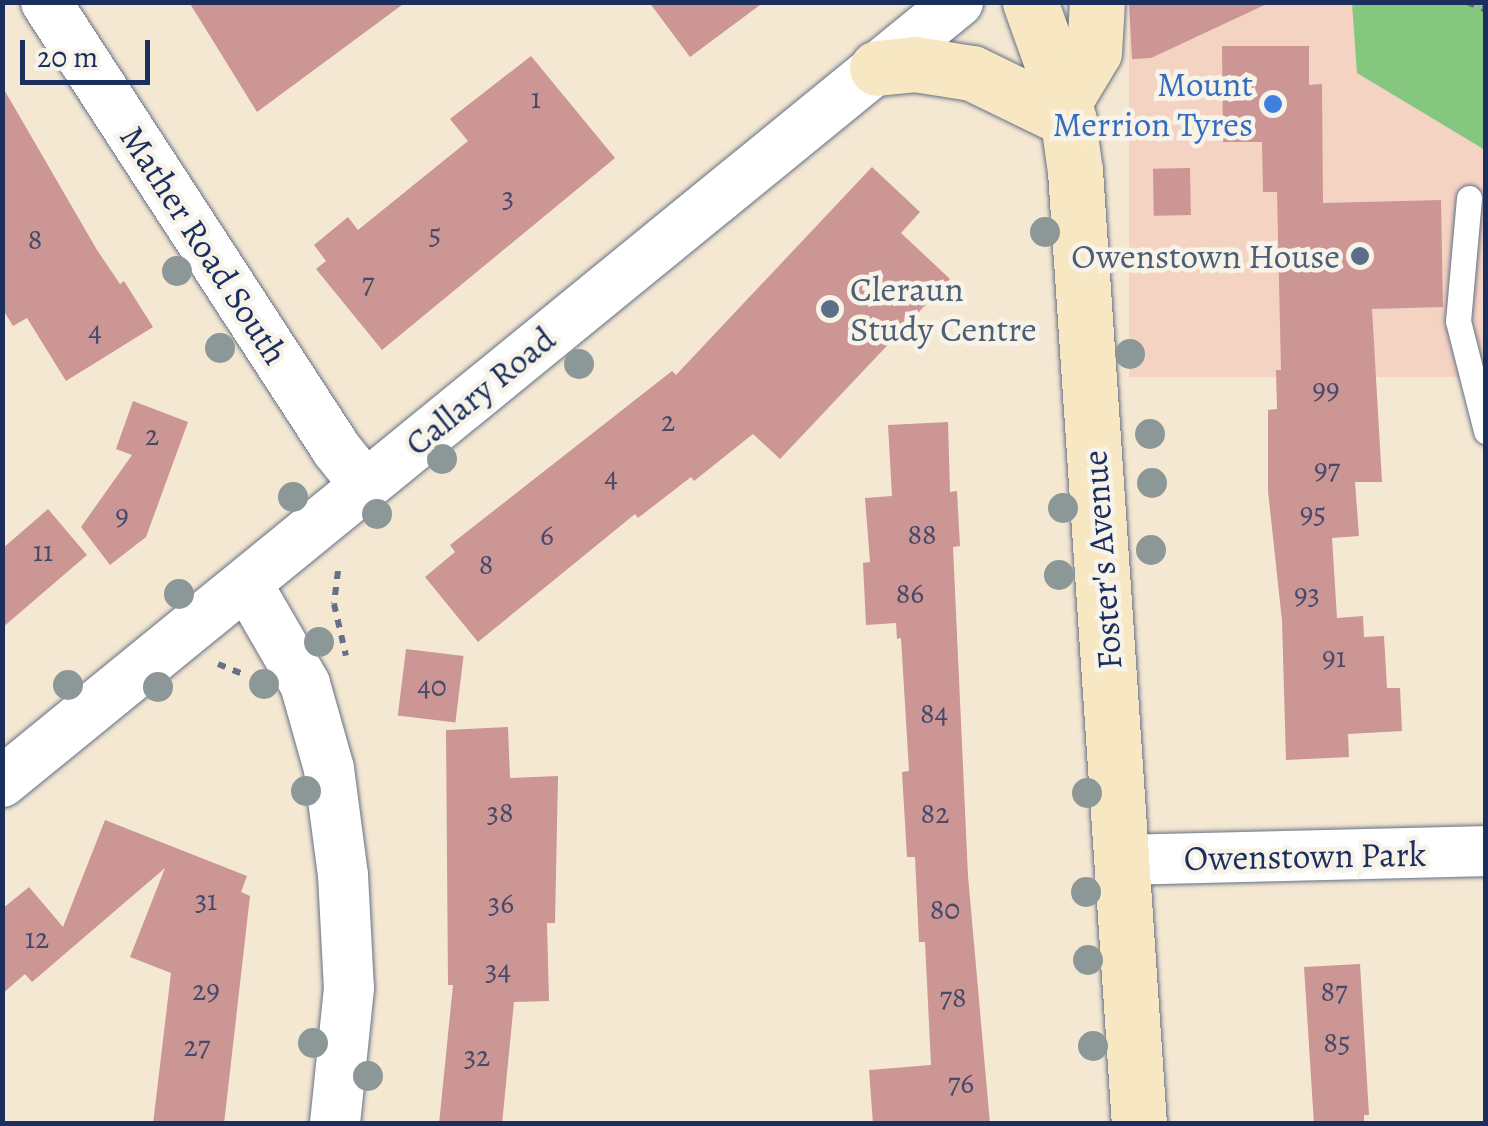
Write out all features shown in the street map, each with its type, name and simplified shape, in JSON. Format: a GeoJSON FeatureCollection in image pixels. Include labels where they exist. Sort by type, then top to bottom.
{"type":"FeatureCollection","features":[{"type":"Feature","properties":{"kind":"main road","name":"Foster's Avenue"},"geometry":{"type":"LineString","coordinates":[[1030,2],[1067,110],[1124,860],[1139,1124]]}},
{"type":"Feature","properties":{"kind":"main road"},"geometry":{"type":"LineString","coordinates":[[877,68],[915,64],[972,74],[1067,110],[1094,52],[1097,2]]}},
{"type":"Feature","properties":{"kind":"street","name":"Mather Road South"},"geometry":{"type":"LineString","coordinates":[[46,2],[364,486]]}},
{"type":"Feature","properties":{"kind":"street","name":"Callary Road"},"geometry":{"type":"LineString","coordinates":[[2,782],[958,2]]}},
{"type":"Feature","properties":{"kind":"street"},"geometry":{"type":"LineString","coordinates":[[247,584],[305,684],[329,769],[343,876],[350,988],[335,1124]]}},
{"type":"Feature","properties":{"kind":"street","name":"Owenstown Park"},"geometry":{"type":"LineString","coordinates":[[1124,860],[1486,851]]}},
{"type":"Feature","properties":{"kind":"lane"},"geometry":{"type":"LineString","coordinates":[[1469,198],[1458,321],[1486,430]]}},
{"type":"Feature","properties":{"kind":"path"},"geometry":{"type":"LineString","coordinates":[[1467,2],[1486,10]]}},
{"type":"Feature","properties":{"kind":"path"},"geometry":{"type":"LineString","coordinates":[[342,564],[334,577],[334,604],[347,661]]}},
{"type":"Feature","properties":{"kind":"path"},"geometry":{"type":"LineString","coordinates":[[204,671],[220,663],[252,679]]}},
{"type":"Feature","properties":{"kind":"shaded area"},"geometry":{"type":"Polygon","coordinates":[[[1129,3],[1485,3],[1485,377],[1129,377],[1129,3]]]}},
{"type":"Feature","properties":{"kind":"green space"},"geometry":{"type":"Polygon","coordinates":[[[1352,3],[1485,3],[1485,150],[1357,73],[1352,3]]]}},
{"type":"Feature","properties":{"kind":"building"},"geometry":{"type":"Polygon","coordinates":[[[189,2],[406,2],[257,112],[189,2]]]}},
{"type":"Feature","properties":{"kind":"building"},"geometry":{"type":"Polygon","coordinates":[[[649,2],[764,2],[690,57],[649,2]]]}},
{"type":"Feature","properties":{"kind":"building"},"geometry":{"type":"Polygon","coordinates":[[[1129,2],[1271,2],[1151,58],[1132,59],[1129,2]]]}},
{"type":"Feature","properties":{"kind":"building"},"geometry":{"type":"Polygon","coordinates":[[[1222,46],[1309,46],[1309,85],[1322,84],[1323,203],[1441,200],[1443,307],[1372,309],[1382,482],[1355,482],[1359,536],[1332,538],[1337,618],[1363,616],[1364,637],[1384,636],[1387,688],[1400,688],[1402,731],[1348,734],[1349,757],[1286,760],[1282,621],[1268,491],[1268,410],[1277,409],[1276,370],[1281,370],[1277,192],[1263,192],[1262,142],[1223,142],[1222,46]]]}},
{"type":"Feature","properties":{"kind":"building"},"geometry":{"type":"Polygon","coordinates":[[[531,56],[615,158],[382,350],[316,269],[326,261],[314,245],[348,217],[358,230],[468,141],[450,119],[531,56]]]}},
{"type":"Feature","properties":{"kind":"building"},"geometry":{"type":"Polygon","coordinates":[[[2,86],[97,250],[120,284],[124,281],[153,327],[66,381],[27,318],[13,326],[2,308],[2,86]]]}},
{"type":"Feature","properties":{"kind":"building"},"geometry":{"type":"Polygon","coordinates":[[[872,167],[920,212],[901,233],[950,279],[780,459],[753,434],[694,481],[691,477],[638,518],[635,514],[478,642],[425,577],[455,552],[450,545],[672,371],[676,375],[872,167]]]}},
{"type":"Feature","properties":{"kind":"building"},"geometry":{"type":"Polygon","coordinates":[[[1190,168],[1191,215],[1154,216],[1153,169],[1190,168]]]}},
{"type":"Feature","properties":{"kind":"building"},"geometry":{"type":"Polygon","coordinates":[[[133,401],[188,422],[146,537],[110,565],[81,527],[132,455],[116,449],[133,401]]]}},
{"type":"Feature","properties":{"kind":"building"},"geometry":{"type":"Polygon","coordinates":[[[948,422],[950,492],[957,491],[960,546],[953,547],[968,876],[990,1124],[873,1124],[869,1070],[931,1065],[925,942],[919,942],[915,857],[907,857],[902,772],[909,771],[901,638],[897,639],[896,623],[866,625],[863,563],[870,562],[865,498],[892,496],[888,425],[948,422]]]}},
{"type":"Feature","properties":{"kind":"building"},"geometry":{"type":"Polygon","coordinates":[[[48,509],[87,555],[2,628],[2,549],[48,509]]]}},
{"type":"Feature","properties":{"kind":"building"},"geometry":{"type":"Polygon","coordinates":[[[406,649],[464,656],[455,723],[398,716],[406,649]]]}},
{"type":"Feature","properties":{"kind":"building"},"geometry":{"type":"Polygon","coordinates":[[[508,727],[510,778],[558,776],[555,923],[547,923],[549,1001],[514,1002],[502,1124],[439,1124],[453,985],[448,985],[446,730],[508,727]]]}},
{"type":"Feature","properties":{"kind":"building"},"geometry":{"type":"Polygon","coordinates":[[[105,820],[247,876],[241,892],[250,896],[224,1124],[153,1124],[171,973],[130,957],[165,868],[32,982],[25,974],[2,994],[2,909],[29,887],[63,927],[105,820]]]}},
{"type":"Feature","properties":{"kind":"building"},"geometry":{"type":"Polygon","coordinates":[[[1360,964],[1369,1115],[1364,1115],[1364,1124],[1314,1124],[1304,967],[1360,964]]]}},
{"type":"Feature","properties":{"kind":"place","name":"Mount Merrion Tyres"},"geometry":{"type":"Point","coordinates":[1273,104]}},
{"type":"Feature","properties":{"kind":"place","name":"Owenstown House"},"geometry":{"type":"Point","coordinates":[1360,256]}},
{"type":"Feature","properties":{"kind":"place","name":"Cleraun Study Centre"},"geometry":{"type":"Point","coordinates":[830,309]}}]}
